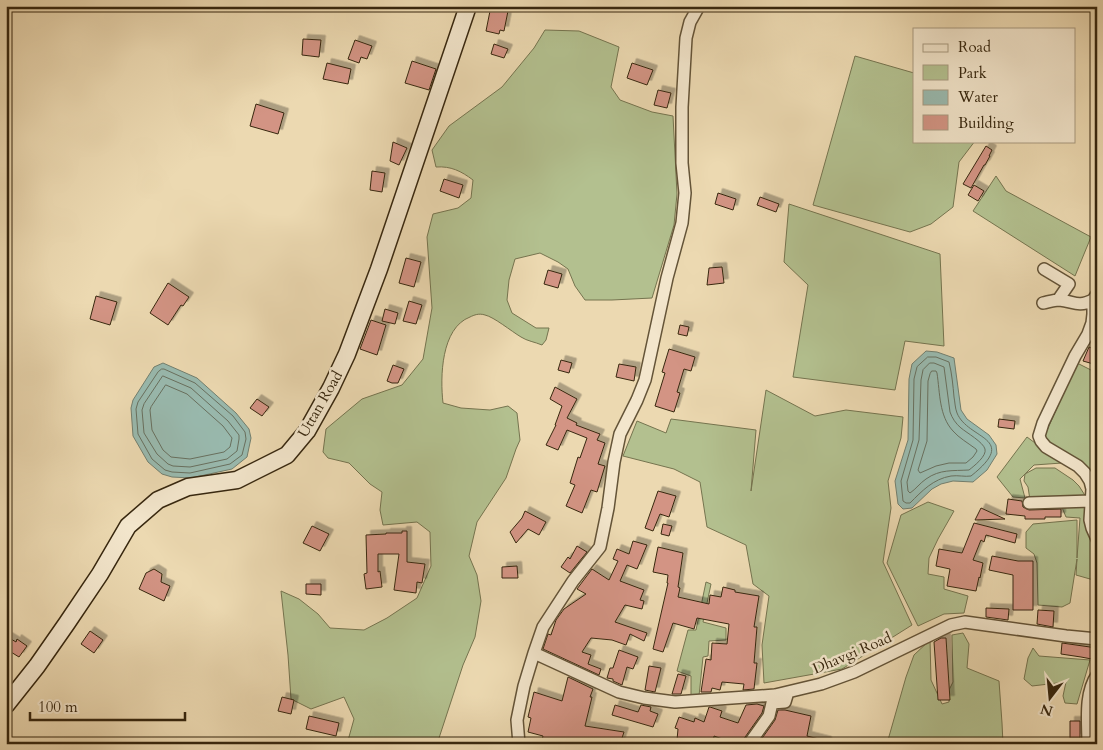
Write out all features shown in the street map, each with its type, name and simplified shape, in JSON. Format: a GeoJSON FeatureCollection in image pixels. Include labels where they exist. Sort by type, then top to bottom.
{"type":"FeatureCollection","features":[{"type":"Feature","properties":{"kind":"main road","name":"Uttan Road"},"geometry":{"type":"LineString","coordinates":[[6,705],[37,666],[67,623],[100,574],[128,526],[158,500],[188,487],[237,480],[287,454],[308,431],[347,354],[468,6]]}},
{"type":"Feature","properties":{"kind":"street"},"geometry":{"type":"LineString","coordinates":[[519,744],[518,720],[524,686],[534,652],[543,627],[573,581],[600,546],[620,434],[645,380],[665,286],[682,223],[685,193],[682,163],[682,107],[686,38],[690,22],[699,6]]}},
{"type":"Feature","properties":{"kind":"street"},"geometry":{"type":"LineString","coordinates":[[1044,269],[1069,284],[1058,300]]}},
{"type":"Feature","properties":{"kind":"street"},"geometry":{"type":"LineString","coordinates":[[1043,303],[1058,300],[1085,304],[1095,297]]}},
{"type":"Feature","properties":{"kind":"street"},"geometry":{"type":"LineString","coordinates":[[1095,297],[1092,323],[1088,334],[1071,364],[1043,423],[1039,436],[1046,447],[1078,466],[1090,481],[1092,489],[1090,520],[1097,539]]}},
{"type":"Feature","properties":{"kind":"street"},"geometry":{"type":"LineString","coordinates":[[1029,503],[1091,501]]}},
{"type":"Feature","properties":{"kind":"street","name":"Dhavgi Road"},"geometry":{"type":"LineString","coordinates":[[534,652],[619,692],[644,698],[675,702],[775,695],[821,684],[854,672],[950,625],[966,622],[1097,639]]}},
{"type":"Feature","properties":{"kind":"street"},"geometry":{"type":"LineString","coordinates":[[1088,744],[1088,700],[1092,682],[1097,675]]}},
{"type":"Feature","properties":{"kind":"street"},"geometry":{"type":"LineString","coordinates":[[748,744],[769,716],[772,704],[785,702],[788,692]]}},
{"type":"Feature","properties":{"kind":"green space"},"geometry":{"type":"Polygon","coordinates":[[[545,30],[579,31],[619,47],[611,87],[620,100],[652,112],[673,116],[677,194],[674,225],[652,298],[585,300],[575,286],[568,269],[540,253],[515,259],[509,280],[507,300],[512,313],[536,328],[549,328],[546,340],[542,345],[523,338],[493,318],[483,314],[470,317],[460,323],[453,331],[444,354],[443,403],[461,408],[490,410],[508,406],[517,413],[520,440],[506,478],[477,522],[469,556],[477,575],[481,601],[475,637],[463,665],[439,738],[434,744],[347,744],[354,719],[344,697],[311,709],[291,699],[281,591],[299,599],[318,614],[330,628],[364,630],[387,618],[417,598],[431,566],[430,532],[417,522],[383,525],[380,510],[382,492],[370,484],[349,463],[328,458],[323,452],[326,429],[362,399],[402,385],[423,359],[432,308],[427,237],[433,214],[458,208],[471,198],[473,180],[456,170],[436,167],[432,150],[449,126],[502,87],[534,48],[545,30]]]}},
{"type":"Feature","properties":{"kind":"green space"},"geometry":{"type":"Polygon","coordinates":[[[855,56],[913,73],[913,142],[974,142],[959,162],[953,207],[931,224],[910,232],[813,205],[855,56]]]}},
{"type":"Feature","properties":{"kind":"green space"},"geometry":{"type":"Polygon","coordinates":[[[996,176],[1006,191],[1091,237],[1075,276],[973,211],[996,176]]]}},
{"type":"Feature","properties":{"kind":"green space"},"geometry":{"type":"Polygon","coordinates":[[[789,204],[940,254],[944,346],[905,341],[895,390],[793,377],[808,285],[784,262],[789,204]]]}},
{"type":"Feature","properties":{"kind":"green space"},"geometry":{"type":"Polygon","coordinates":[[[1077,363],[1097,373],[1097,424],[1092,435],[1097,436],[1096,486],[1044,437],[1077,363]]]}},
{"type":"Feature","properties":{"kind":"green space"},"geometry":{"type":"Polygon","coordinates":[[[766,390],[815,416],[846,410],[903,417],[901,438],[888,481],[891,508],[883,562],[912,625],[842,669],[764,683],[762,645],[769,596],[753,584],[746,545],[707,527],[700,482],[674,469],[623,456],[637,421],[666,433],[671,419],[756,430],[751,491],[766,390]]]}},
{"type":"Feature","properties":{"kind":"green space"},"geometry":{"type":"Polygon","coordinates":[[[1027,437],[1062,463],[1034,465],[1020,479],[1025,498],[1013,497],[997,477],[1027,437]]]}},
{"type":"Feature","properties":{"kind":"green space"},"geometry":{"type":"Polygon","coordinates":[[[1036,468],[1055,468],[1073,480],[1086,497],[1030,500],[1028,487],[1024,481],[1025,474],[1036,468]]]}},
{"type":"Feature","properties":{"kind":"green space"},"geometry":{"type":"Polygon","coordinates":[[[928,502],[954,511],[929,558],[928,574],[944,577],[944,589],[968,596],[964,613],[944,614],[918,626],[887,563],[901,515],[928,502]]]}},
{"type":"Feature","properties":{"kind":"green space"},"geometry":{"type":"Polygon","coordinates":[[[1061,505],[1086,505],[1097,543],[1097,581],[1076,575],[1077,559],[1070,603],[1062,607],[1038,605],[1037,563],[1034,554],[1026,548],[1026,532],[1033,524],[1077,520],[1077,558],[1080,518],[1066,517],[1061,505]]]}},
{"type":"Feature","properties":{"kind":"green space"},"geometry":{"type":"Polygon","coordinates":[[[706,582],[711,584],[703,622],[726,628],[726,640],[709,641],[708,656],[703,657],[699,696],[691,695],[691,676],[677,671],[688,630],[696,630],[706,582]]]}},
{"type":"Feature","properties":{"kind":"green space"},"geometry":{"type":"Polygon","coordinates":[[[963,633],[969,644],[967,668],[999,681],[1003,744],[894,744],[888,740],[914,655],[930,640],[931,680],[942,704],[949,702],[949,690],[953,682],[952,635],[963,633]]]}},
{"type":"Feature","properties":{"kind":"green space"},"geometry":{"type":"Polygon","coordinates":[[[1033,648],[1039,656],[1090,660],[1077,704],[1065,703],[1063,696],[1066,682],[1032,686],[1024,679],[1028,658],[1033,648]]]}},
{"type":"Feature","properties":{"kind":"water"},"geometry":{"type":"Polygon","coordinates":[[[926,351],[937,352],[954,358],[961,410],[967,419],[989,435],[996,445],[997,454],[987,470],[973,482],[953,481],[941,484],[932,489],[912,508],[903,509],[898,504],[895,481],[908,440],[909,379],[912,364],[926,351]]]}},
{"type":"Feature","properties":{"kind":"water"},"geometry":{"type":"Polygon","coordinates":[[[163,363],[197,378],[236,413],[249,429],[251,438],[247,457],[232,469],[191,478],[172,477],[162,474],[148,462],[133,436],[131,408],[133,400],[154,367],[163,363]]]}},
{"type":"Feature","properties":{"kind":"building"},"geometry":{"type":"Polygon","coordinates":[[[491,6],[509,6],[504,31],[500,30],[499,34],[486,31],[491,6]]]}},
{"type":"Feature","properties":{"kind":"building"},"geometry":{"type":"Polygon","coordinates":[[[303,39],[321,40],[319,57],[302,55],[303,39]]]}},
{"type":"Feature","properties":{"kind":"building"},"geometry":{"type":"Polygon","coordinates":[[[355,40],[372,46],[367,59],[361,57],[359,63],[348,59],[355,40]]]}},
{"type":"Feature","properties":{"kind":"building"},"geometry":{"type":"Polygon","coordinates":[[[494,44],[508,49],[504,58],[491,54],[494,44]]]}},
{"type":"Feature","properties":{"kind":"building"},"geometry":{"type":"Polygon","coordinates":[[[412,61],[436,69],[429,90],[405,83],[412,61]]]}},
{"type":"Feature","properties":{"kind":"building"},"geometry":{"type":"Polygon","coordinates":[[[327,63],[351,69],[348,84],[323,79],[327,63]]]}},
{"type":"Feature","properties":{"kind":"building"},"geometry":{"type":"Polygon","coordinates":[[[632,63],[653,70],[647,85],[627,78],[632,63]]]}},
{"type":"Feature","properties":{"kind":"building"},"geometry":{"type":"Polygon","coordinates":[[[658,90],[671,93],[667,108],[654,105],[658,90]]]}},
{"type":"Feature","properties":{"kind":"building"},"geometry":{"type":"Polygon","coordinates":[[[256,104],[284,113],[278,134],[250,126],[256,104]]]}},
{"type":"Feature","properties":{"kind":"building"},"geometry":{"type":"Polygon","coordinates":[[[393,142],[407,148],[399,165],[390,161],[393,142]]]}},
{"type":"Feature","properties":{"kind":"building"},"geometry":{"type":"Polygon","coordinates":[[[986,146],[992,150],[990,156],[971,188],[963,184],[986,146]]]}},
{"type":"Feature","properties":{"kind":"building"},"geometry":{"type":"Polygon","coordinates":[[[372,171],[385,173],[382,192],[370,190],[372,171]]]}},
{"type":"Feature","properties":{"kind":"building"},"geometry":{"type":"Polygon","coordinates":[[[444,179],[463,185],[459,198],[440,191],[444,179]]]}},
{"type":"Feature","properties":{"kind":"building"},"geometry":{"type":"Polygon","coordinates":[[[974,185],[984,191],[978,201],[968,195],[974,185]]]}},
{"type":"Feature","properties":{"kind":"building"},"geometry":{"type":"Polygon","coordinates":[[[718,193],[736,199],[733,210],[715,204],[718,193]]]}},
{"type":"Feature","properties":{"kind":"building"},"geometry":{"type":"Polygon","coordinates":[[[760,197],[779,204],[776,212],[757,205],[760,197]]]}},
{"type":"Feature","properties":{"kind":"building"},"geometry":{"type":"Polygon","coordinates":[[[406,258],[421,262],[414,287],[399,283],[406,258]]]}},
{"type":"Feature","properties":{"kind":"building"},"geometry":{"type":"Polygon","coordinates":[[[722,267],[724,283],[707,285],[709,268],[722,267]]]}},
{"type":"Feature","properties":{"kind":"building"},"geometry":{"type":"Polygon","coordinates":[[[548,270],[562,274],[558,288],[544,284],[548,270]]]}},
{"type":"Feature","properties":{"kind":"building"},"geometry":{"type":"Polygon","coordinates":[[[168,283],[189,297],[183,306],[181,305],[168,325],[150,313],[168,283]]]}},
{"type":"Feature","properties":{"kind":"building"},"geometry":{"type":"Polygon","coordinates":[[[96,296],[117,302],[110,325],[90,319],[96,296]]]}},
{"type":"Feature","properties":{"kind":"building"},"geometry":{"type":"Polygon","coordinates":[[[409,301],[422,305],[416,324],[403,321],[409,301]]]}},
{"type":"Feature","properties":{"kind":"building"},"geometry":{"type":"Polygon","coordinates":[[[385,309],[398,313],[395,324],[382,321],[385,309]]]}},
{"type":"Feature","properties":{"kind":"building"},"geometry":{"type":"Polygon","coordinates":[[[371,320],[386,325],[377,355],[360,349],[371,320]]]}},
{"type":"Feature","properties":{"kind":"building"},"geometry":{"type":"Polygon","coordinates":[[[680,325],[689,327],[687,336],[678,334],[680,325]]]}},
{"type":"Feature","properties":{"kind":"building"},"geometry":{"type":"Polygon","coordinates":[[[1089,347],[1097,350],[1097,365],[1083,361],[1089,347]]]}},
{"type":"Feature","properties":{"kind":"building"},"geometry":{"type":"Polygon","coordinates":[[[669,349],[695,357],[691,371],[684,369],[677,392],[680,393],[674,412],[655,406],[665,373],[662,372],[669,349]]]}},
{"type":"Feature","properties":{"kind":"building"},"geometry":{"type":"Polygon","coordinates":[[[561,360],[572,363],[569,373],[558,370],[561,360]]]}},
{"type":"Feature","properties":{"kind":"building"},"geometry":{"type":"Polygon","coordinates":[[[619,364],[636,367],[634,381],[616,377],[619,364]]]}},
{"type":"Feature","properties":{"kind":"building"},"geometry":{"type":"Polygon","coordinates":[[[393,365],[404,369],[398,383],[387,381],[393,365]]]}},
{"type":"Feature","properties":{"kind":"building"},"geometry":{"type":"Polygon","coordinates":[[[555,387],[577,399],[567,418],[577,423],[576,425],[600,434],[597,440],[605,443],[598,464],[605,466],[597,492],[591,490],[582,513],[566,506],[575,485],[570,483],[578,457],[580,458],[587,438],[567,430],[558,450],[546,445],[556,425],[562,406],[550,399],[555,387]]]}},
{"type":"Feature","properties":{"kind":"building"},"geometry":{"type":"Polygon","coordinates":[[[257,399],[269,407],[262,416],[250,408],[257,399]]]}},
{"type":"Feature","properties":{"kind":"building"},"geometry":{"type":"Polygon","coordinates":[[[999,419],[1015,421],[1014,429],[998,427],[999,419]]]}},
{"type":"Feature","properties":{"kind":"building"},"geometry":{"type":"Polygon","coordinates":[[[658,491],[676,496],[669,517],[660,514],[653,531],[645,528],[658,491]]]}},
{"type":"Feature","properties":{"kind":"building"},"geometry":{"type":"Polygon","coordinates":[[[1008,499],[1022,501],[1023,507],[1029,510],[1061,509],[1061,517],[1025,519],[1025,516],[1006,514],[1008,499]]]}},
{"type":"Feature","properties":{"kind":"building"},"geometry":{"type":"Polygon","coordinates":[[[981,508],[1005,519],[975,520],[981,508]]]}},
{"type":"Feature","properties":{"kind":"building"},"geometry":{"type":"Polygon","coordinates":[[[525,511],[546,522],[539,535],[528,529],[516,543],[510,532],[522,518],[525,511]]]}},
{"type":"Feature","properties":{"kind":"building"},"geometry":{"type":"Polygon","coordinates":[[[974,523],[1017,534],[1015,543],[986,535],[984,542],[981,540],[973,560],[983,563],[976,591],[947,586],[950,569],[936,566],[939,549],[962,553],[974,523]]]}},
{"type":"Feature","properties":{"kind":"building"},"geometry":{"type":"Polygon","coordinates":[[[663,524],[672,526],[669,536],[661,534],[663,524]]]}},
{"type":"Feature","properties":{"kind":"building"},"geometry":{"type":"Polygon","coordinates":[[[312,526],[329,534],[320,551],[303,543],[312,526]]]}},
{"type":"Feature","properties":{"kind":"building"},"geometry":{"type":"Polygon","coordinates":[[[402,531],[407,531],[407,562],[425,564],[422,583],[417,582],[416,593],[394,590],[399,554],[378,554],[378,572],[380,571],[382,587],[366,589],[364,574],[367,573],[366,535],[402,533],[402,531]]]}},
{"type":"Feature","properties":{"kind":"building"},"geometry":{"type":"Polygon","coordinates":[[[633,541],[647,545],[637,569],[627,565],[620,581],[644,590],[640,600],[644,601],[642,609],[625,605],[615,622],[647,633],[644,641],[630,634],[626,645],[612,640],[591,638],[582,652],[591,655],[588,664],[601,669],[599,675],[543,649],[548,634],[551,635],[556,620],[564,609],[586,594],[577,589],[592,569],[609,580],[618,561],[613,559],[617,549],[629,554],[633,541]]]}},
{"type":"Feature","properties":{"kind":"building"},"geometry":{"type":"Polygon","coordinates":[[[577,546],[587,552],[570,573],[561,567],[568,557],[570,559],[577,546]]]}},
{"type":"Feature","properties":{"kind":"building"},"geometry":{"type":"Polygon","coordinates":[[[658,547],[683,553],[678,597],[709,604],[710,595],[721,597],[723,587],[735,590],[735,592],[759,596],[754,627],[757,627],[754,663],[757,663],[754,689],[743,690],[744,684],[722,682],[720,690],[712,688],[711,692],[701,692],[706,659],[711,660],[712,643],[727,644],[729,624],[697,618],[694,629],[673,623],[663,652],[653,649],[668,583],[668,575],[653,572],[658,547]]]}},
{"type":"Feature","properties":{"kind":"building"},"geometry":{"type":"Polygon","coordinates":[[[992,556],[1018,561],[1033,561],[1033,610],[1013,610],[1013,575],[989,570],[992,556]]]}},
{"type":"Feature","properties":{"kind":"building"},"geometry":{"type":"Polygon","coordinates":[[[517,566],[518,578],[502,578],[502,567],[517,566]]]}},
{"type":"Feature","properties":{"kind":"building"},"geometry":{"type":"Polygon","coordinates":[[[154,569],[162,574],[161,582],[170,586],[164,601],[139,589],[146,573],[154,569]]]}},
{"type":"Feature","properties":{"kind":"building"},"geometry":{"type":"Polygon","coordinates":[[[306,584],[321,584],[321,595],[306,594],[306,584]]]}},
{"type":"Feature","properties":{"kind":"building"},"geometry":{"type":"Polygon","coordinates":[[[986,608],[1009,609],[1008,620],[986,617],[986,608]]]}},
{"type":"Feature","properties":{"kind":"building"},"geometry":{"type":"Polygon","coordinates":[[[1038,610],[1054,611],[1053,627],[1037,624],[1038,610]]]}},
{"type":"Feature","properties":{"kind":"building"},"geometry":{"type":"Polygon","coordinates":[[[90,631],[103,640],[94,653],[81,644],[90,631]]]}},
{"type":"Feature","properties":{"kind":"building"},"geometry":{"type":"Polygon","coordinates":[[[6,636],[16,642],[17,639],[27,646],[19,657],[6,649],[6,636]]]}},
{"type":"Feature","properties":{"kind":"building"},"geometry":{"type":"Polygon","coordinates":[[[941,638],[946,638],[950,700],[938,700],[934,642],[941,638]]]}},
{"type":"Feature","properties":{"kind":"building"},"geometry":{"type":"Polygon","coordinates":[[[1062,643],[1097,648],[1097,660],[1061,654],[1062,643]]]}},
{"type":"Feature","properties":{"kind":"building"},"geometry":{"type":"Polygon","coordinates":[[[619,650],[638,657],[633,669],[627,667],[622,685],[613,681],[613,679],[607,678],[610,668],[613,668],[619,650]]]}},
{"type":"Feature","properties":{"kind":"building"},"geometry":{"type":"Polygon","coordinates":[[[649,666],[661,668],[655,692],[645,690],[649,666]]]}},
{"type":"Feature","properties":{"kind":"building"},"geometry":{"type":"Polygon","coordinates":[[[678,674],[686,676],[681,694],[672,694],[678,674]]]}},
{"type":"Feature","properties":{"kind":"building"},"geometry":{"type":"Polygon","coordinates":[[[568,677],[593,689],[585,726],[624,732],[620,744],[541,744],[543,736],[528,732],[531,718],[528,717],[534,692],[562,701],[568,677]]]}},
{"type":"Feature","properties":{"kind":"building"},"geometry":{"type":"Polygon","coordinates":[[[282,697],[294,700],[291,714],[278,711],[282,697]]]}},
{"type":"Feature","properties":{"kind":"building"},"geometry":{"type":"Polygon","coordinates":[[[757,704],[764,706],[762,713],[742,744],[736,744],[714,736],[713,744],[686,744],[677,740],[678,729],[675,728],[679,717],[694,722],[695,718],[704,722],[710,707],[722,711],[720,717],[738,723],[746,705],[757,704]]]}},
{"type":"Feature","properties":{"kind":"building"},"geometry":{"type":"Polygon","coordinates":[[[615,705],[638,712],[641,705],[651,707],[650,711],[658,714],[653,727],[612,715],[615,705]]]}},
{"type":"Feature","properties":{"kind":"building"},"geometry":{"type":"Polygon","coordinates":[[[778,710],[811,716],[807,736],[827,741],[827,744],[794,744],[787,742],[787,744],[758,744],[775,720],[778,710]]]}},
{"type":"Feature","properties":{"kind":"building"},"geometry":{"type":"Polygon","coordinates":[[[309,716],[339,723],[336,736],[306,729],[309,716]]]}},
{"type":"Feature","properties":{"kind":"building"},"geometry":{"type":"Polygon","coordinates":[[[1070,721],[1080,721],[1080,738],[1070,738],[1070,721]]]}}]}
